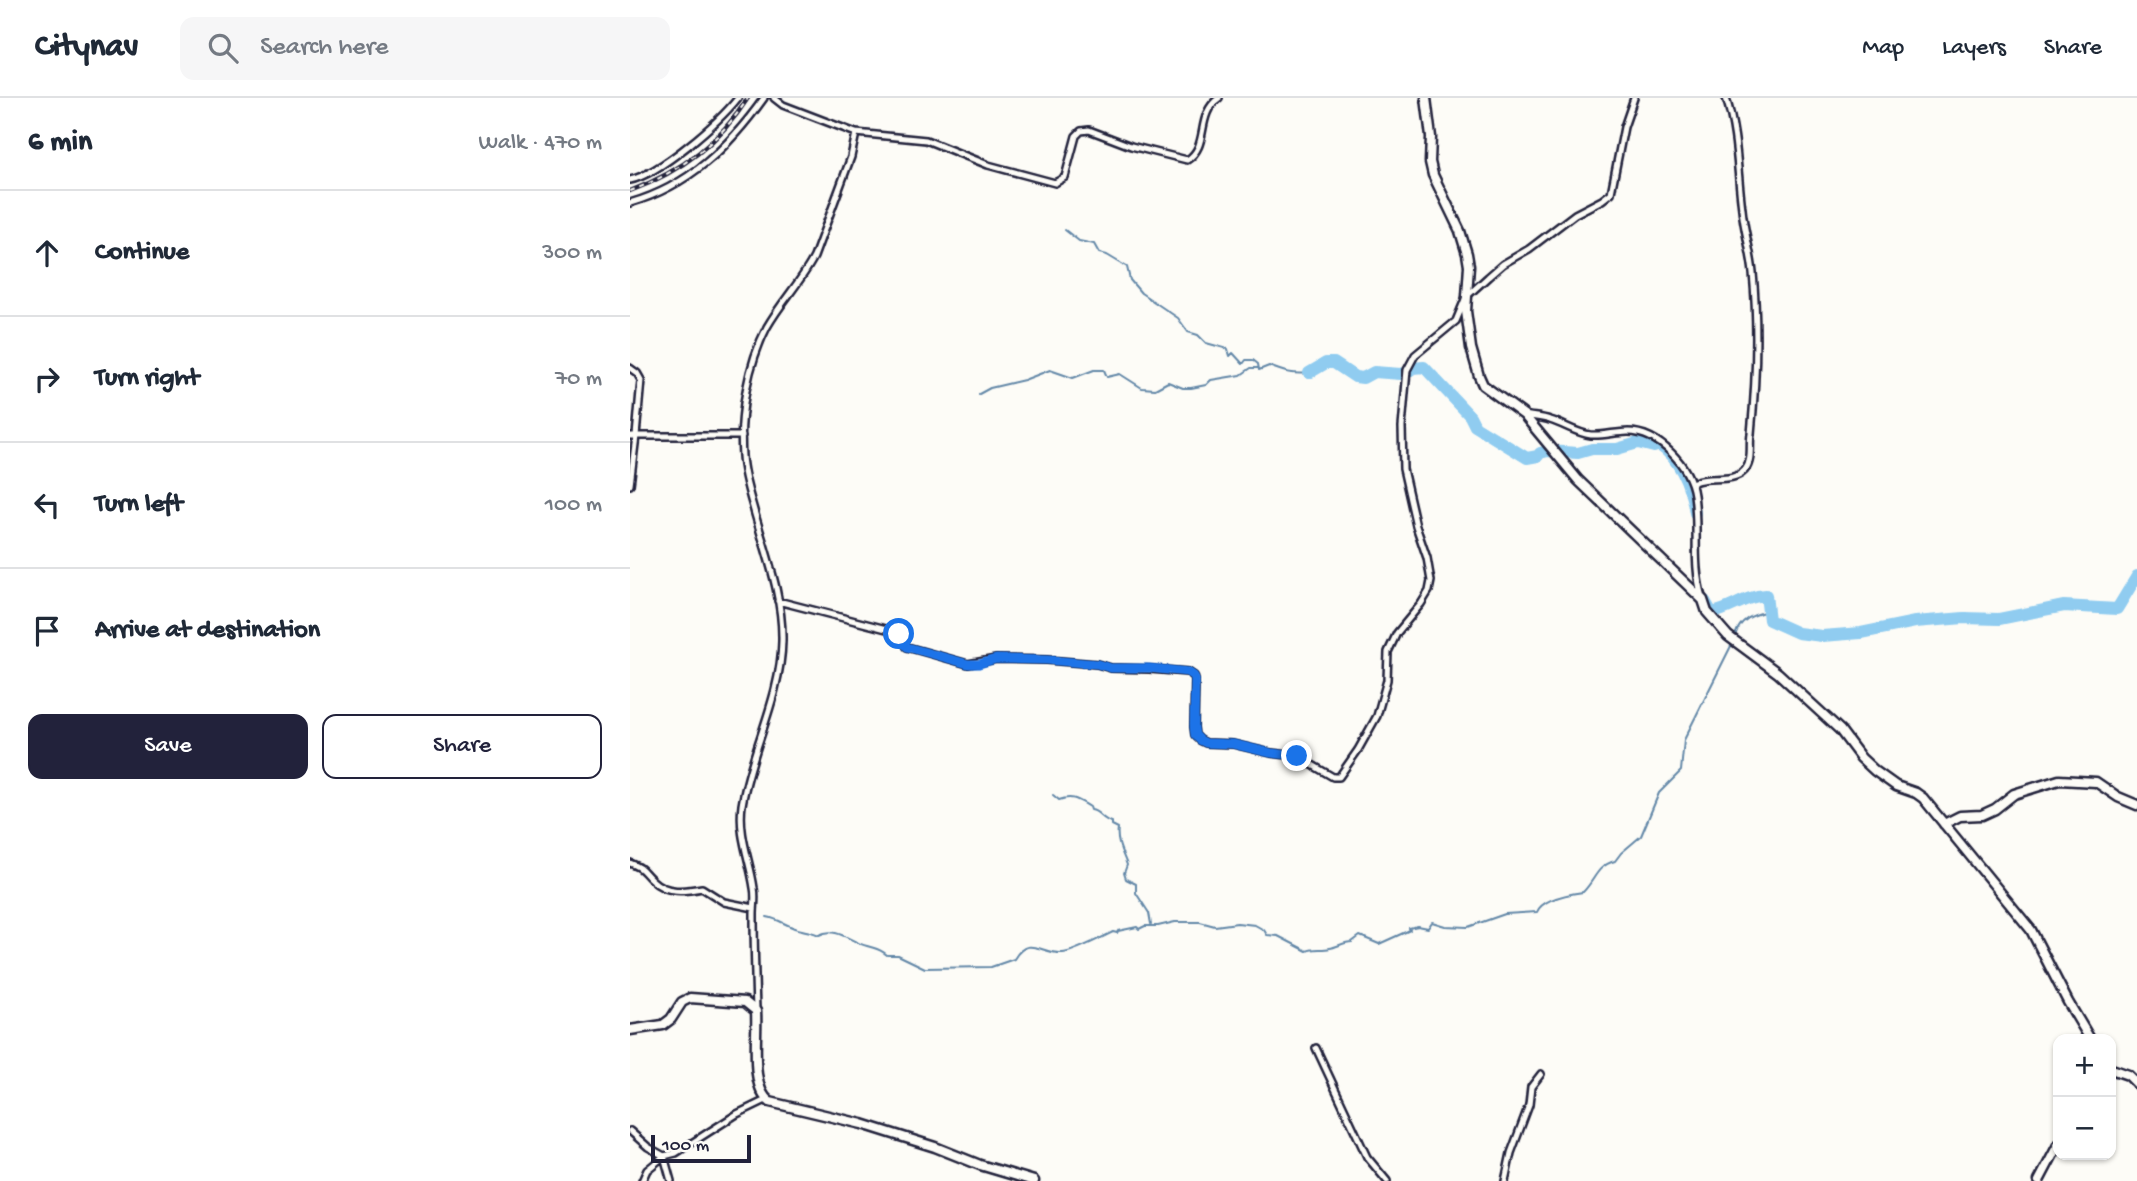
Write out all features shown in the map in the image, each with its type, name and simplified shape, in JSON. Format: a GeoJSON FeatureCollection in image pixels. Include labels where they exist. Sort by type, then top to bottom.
{"type":"FeatureCollection","features":[{"type":"Feature","properties":{"kind":"street"},"geometry":{"type":"LineString","coordinates":[[630,183],[656,170],[697,138],[730,109],[738,98]]}},
{"type":"Feature","properties":{"kind":"street"},"geometry":{"type":"LineString","coordinates":[[630,203],[673,186],[704,166],[738,133],[764,98]]}},
{"type":"Feature","properties":{"kind":"street"},"geometry":{"type":"LineString","coordinates":[[774,98],[783,105],[856,133],[926,140],[988,165],[1055,183],[1065,177],[1076,136],[1081,131],[1089,130],[1180,160],[1195,156],[1208,107],[1219,98]]}},
{"type":"Feature","properties":{"kind":"street"},"geometry":{"type":"LineString","coordinates":[[1426,98],[1433,175],[1468,254],[1468,328],[1483,385],[1524,415],[1578,480],[1703,600]]}},
{"type":"Feature","properties":{"kind":"street"},"geometry":{"type":"LineString","coordinates":[[778,601],[894,631],[907,647],[968,664],[996,659],[1047,660],[1097,664],[1111,668],[1188,672],[1195,680],[1194,727],[1195,735],[1200,740],[1297,756],[1333,777],[1339,777],[1377,716],[1387,680],[1388,652],[1397,633],[1429,591],[1431,580],[1403,469],[1402,427],[1407,370],[1416,355],[1456,321],[1466,297],[1503,264],[1575,214],[1611,193],[1624,127],[1634,98]]}},
{"type":"Feature","properties":{"kind":"street"},"geometry":{"type":"LineString","coordinates":[[1692,486],[1694,482],[1703,479],[1739,475],[1747,467],[1751,452],[1755,290],[1742,212],[1737,141],[1726,98]]}},
{"type":"Feature","properties":{"kind":"street"},"geometry":{"type":"LineString","coordinates":[[856,133],[851,157],[814,257],[759,344],[749,376],[742,436],[741,453],[746,480],[772,569],[782,635],[773,697],[748,782],[741,819],[745,855],[754,888],[758,1083],[766,1100],[775,1104],[874,1127],[979,1165],[1034,1181]]}},
{"type":"Feature","properties":{"kind":"street"},"geometry":{"type":"LineString","coordinates":[[630,368],[641,380],[633,436],[630,485]]}},
{"type":"Feature","properties":{"kind":"street"},"geometry":{"type":"LineString","coordinates":[[1524,415],[1553,421],[1591,435],[1630,432],[1653,438],[1664,445],[1692,486],[1696,566],[1707,612],[1728,636],[1788,682],[1840,730],[1861,758],[1875,771],[1896,786],[1923,798],[2031,930],[2067,1002],[2087,1034]]}},
{"type":"Feature","properties":{"kind":"street"},"geometry":{"type":"LineString","coordinates":[[633,436],[742,436]]}},
{"type":"Feature","properties":{"kind":"street"},"geometry":{"type":"LineString","coordinates":[[1944,824],[1960,816],[1982,815],[1995,809],[2014,794],[2059,780],[2096,782],[2118,797],[2137,805]]}},
{"type":"Feature","properties":{"kind":"street"},"geometry":{"type":"LineString","coordinates":[[630,863],[646,871],[659,885],[682,892],[707,889],[724,902],[754,908]]}},
{"type":"Feature","properties":{"kind":"street"},"geometry":{"type":"LineString","coordinates":[[630,1031],[668,1023],[682,1002],[690,998],[745,1002],[756,1011]]}},
{"type":"Feature","properties":{"kind":"street"},"geometry":{"type":"LineString","coordinates":[[1316,1048],[1367,1157],[1387,1181]]}},
{"type":"Feature","properties":{"kind":"street"},"geometry":{"type":"LineString","coordinates":[[2116,1071],[2137,1084]]}},
{"type":"Feature","properties":{"kind":"street"},"geometry":{"type":"LineString","coordinates":[[1505,1181],[1511,1153],[1529,1105],[1531,1087],[1541,1074]]}},
{"type":"Feature","properties":{"kind":"street"},"geometry":{"type":"LineString","coordinates":[[642,1181],[648,1170],[664,1156],[676,1153],[737,1114],[766,1100]]}},
{"type":"Feature","properties":{"kind":"street"},"geometry":{"type":"LineString","coordinates":[[630,1131],[648,1147],[664,1156],[671,1181]]}},
{"type":"Feature","properties":{"kind":"street"},"geometry":{"type":"LineString","coordinates":[[2039,1181],[2053,1154]]}},
{"type":"Feature","properties":{"kind":"waterway"},"geometry":{"type":"LineString","coordinates":[[1065,230],[1079,241],[1094,244],[1099,253],[1127,267],[1130,280],[1141,293],[1178,318],[1188,332],[1198,335],[1206,343],[1228,349],[1230,356],[1233,353],[1243,364],[1246,360],[1253,360],[1258,364],[1259,370],[1269,366],[1298,374],[1309,373]]}},
{"type":"Feature","properties":{"kind":"waterway"},"geometry":{"type":"LineString","coordinates":[[1309,373],[1326,363],[1334,363],[1355,377],[1363,378],[1374,372],[1401,374],[1413,368],[1424,367],[1470,416],[1475,426],[1527,458],[1548,451],[1578,453],[1592,449],[1617,449],[1638,443],[1654,447],[1659,445],[1673,458],[1684,475],[1695,513]]}},
{"type":"Feature","properties":{"kind":"waterway"},"geometry":{"type":"LineString","coordinates":[[979,394],[990,388],[1024,380],[1050,370],[1073,378],[1094,370],[1104,370],[1107,377],[1120,374],[1142,388],[1155,389],[1168,382],[1183,388],[1206,385],[1211,380],[1241,375],[1251,368],[1258,368]]}},
{"type":"Feature","properties":{"kind":"waterway"},"geometry":{"type":"LineString","coordinates":[[1705,601],[1712,613],[1766,595],[1769,620],[1798,633],[1822,636],[1861,633],[1915,622],[1964,618],[1999,619],[2064,606],[2117,609],[2137,576]]}},
{"type":"Feature","properties":{"kind":"waterway"},"geometry":{"type":"LineString","coordinates":[[1735,636],[1740,625],[1747,619],[1768,611]]}},
{"type":"Feature","properties":{"kind":"waterway"},"geometry":{"type":"LineString","coordinates":[[767,917],[819,935],[837,933],[887,955],[898,955],[925,968],[991,967],[1014,959],[1025,948],[1036,947],[1063,953],[1113,932],[1175,922],[1200,922],[1215,926],[1237,923],[1255,925],[1267,935],[1278,936],[1307,951],[1352,942],[1360,936],[1379,944],[1410,930],[1409,928],[1428,928],[1432,922],[1445,926],[1468,927],[1505,914],[1537,912],[1550,900],[1583,892],[1604,866],[1615,861],[1641,836],[1659,793],[1681,771],[1684,740],[1732,644]]}},
{"type":"Feature","properties":{"kind":"waterway"},"geometry":{"type":"LineString","coordinates":[[1053,795],[1059,800],[1079,800],[1118,828],[1119,842],[1127,865],[1124,873],[1126,879],[1136,884],[1136,893],[1149,913],[1151,924]]}},
{"type":"Feature","properties":{"kind":"railway"},"geometry":{"type":"LineString","coordinates":[[630,191],[665,175],[696,154],[724,129],[748,98]]}},
{"type":"Feature","properties":{"kind":"route"},"geometry":{"type":"LineString","coordinates":[[899,634],[907,647],[968,664],[996,659],[1047,660],[1097,664],[1111,668],[1188,672],[1195,680],[1194,727],[1195,735],[1200,740],[1297,756]]}}]}
